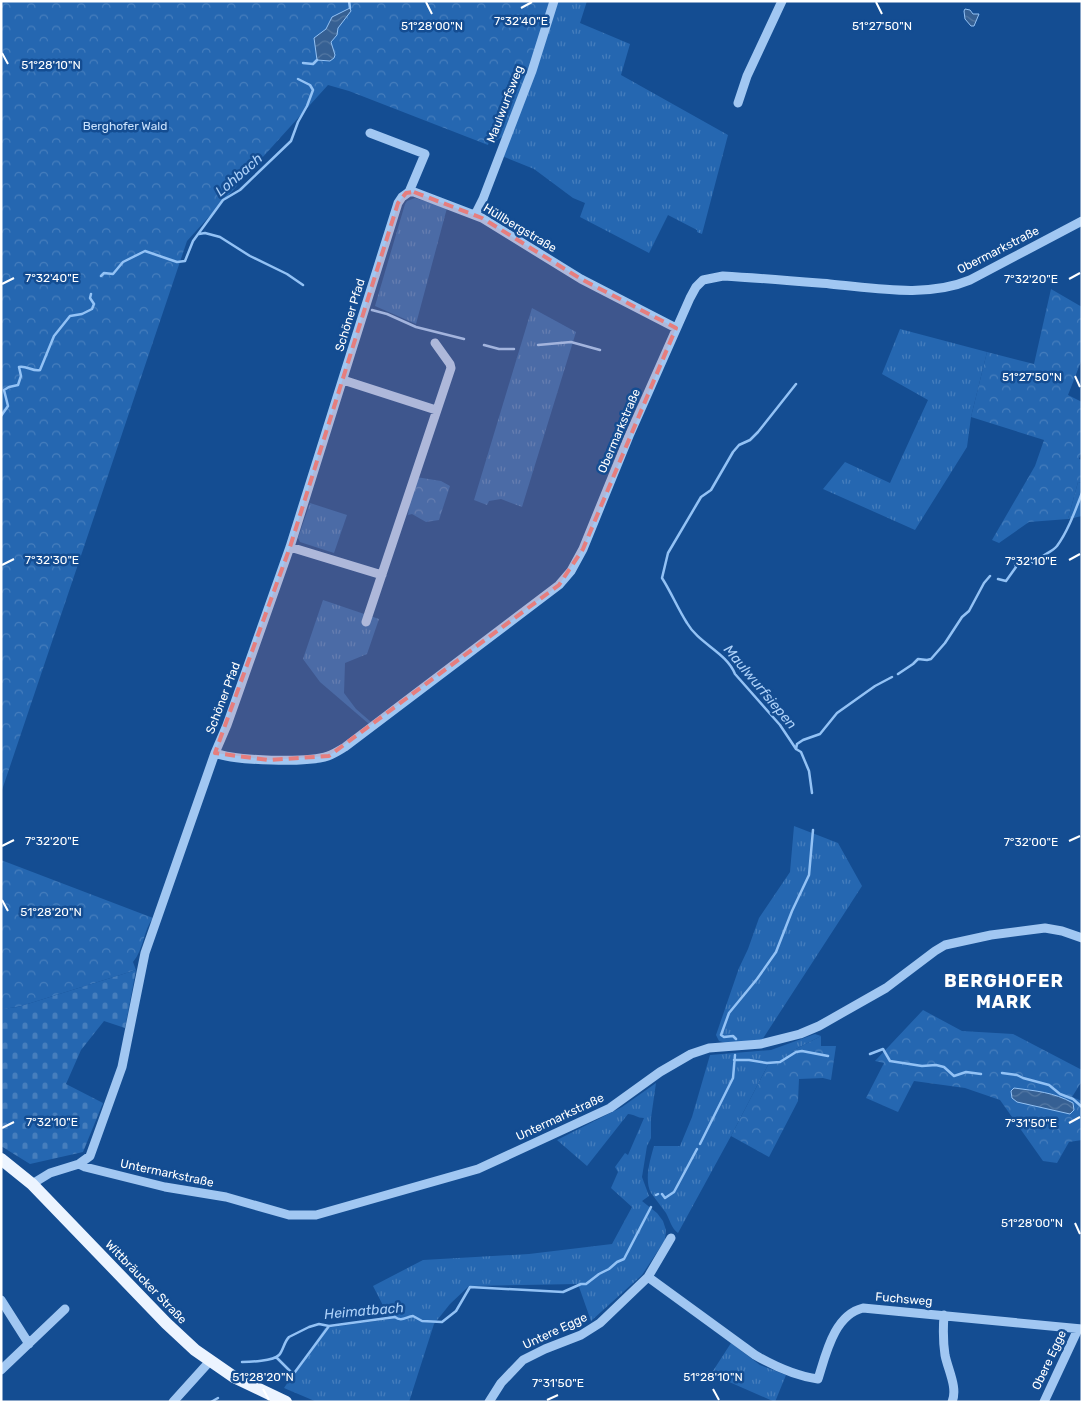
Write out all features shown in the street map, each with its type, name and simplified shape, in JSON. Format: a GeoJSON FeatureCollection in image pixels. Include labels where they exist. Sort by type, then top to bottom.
{"type":"FeatureCollection","features":[{"type":"Feature","properties":{"kind":"main road","name":"Wittbräucker Straße"},"geometry":{"type":"LineString","coordinates":[[1,1160],[32,1184],[166,1323],[195,1350],[256,1388],[286,1402]]}},
{"type":"Feature","properties":{"kind":"street","name":"Maulwurfsweg"},"geometry":{"type":"LineString","coordinates":[[475,215],[532,71],[554,1]]}},
{"type":"Feature","properties":{"kind":"street"},"geometry":{"type":"LineString","coordinates":[[738,103],[747,76],[782,1]]}},
{"type":"Feature","properties":{"kind":"street"},"geometry":{"type":"LineString","coordinates":[[370,133],[425,154],[409,192]]}},
{"type":"Feature","properties":{"kind":"street","name":"Hüllbergstraße"},"geometry":{"type":"LineString","coordinates":[[409,192],[414,192],[475,215],[581,278],[676,328]]}},
{"type":"Feature","properties":{"kind":"street","name":"Schöner Pfad"},"geometry":{"type":"LineString","coordinates":[[79,1164],[90,1156],[122,1067],[146,953],[215,753],[230,717],[290,547],[398,203],[409,192]]}},
{"type":"Feature","properties":{"kind":"street","name":"Obermarkstraße"},"geometry":{"type":"LineString","coordinates":[[215,753],[225,757],[268,760],[329,756],[345,747],[559,585],[571,571],[583,549],[676,328],[696,287],[703,280],[716,276],[779,279],[884,289],[932,290],[952,287],[970,280],[1082,221]]}},
{"type":"Feature","properties":{"kind":"street"},"geometry":{"type":"LineString","coordinates":[[366,622],[451,366],[435,343]]}},
{"type":"Feature","properties":{"kind":"street"},"geometry":{"type":"LineString","coordinates":[[344,380],[436,410]]}},
{"type":"Feature","properties":{"kind":"street"},"geometry":{"type":"LineString","coordinates":[[290,547],[382,575]]}},
{"type":"Feature","properties":{"kind":"street","name":"Untermarkstraße"},"geometry":{"type":"LineString","coordinates":[[79,1164],[165,1187],[240,1200],[289,1216],[316,1215],[478,1169],[610,1108],[660,1072],[691,1054],[709,1048],[761,1044],[788,1038],[819,1026],[886,988],[945,945],[991,935],[1045,928],[1062,931],[1082,938]]}},
{"type":"Feature","properties":{"kind":"street"},"geometry":{"type":"LineString","coordinates":[[32,1184],[50,1173],[79,1164]]}},
{"type":"Feature","properties":{"kind":"street","name":"Untere Egge"},"geometry":{"type":"LineString","coordinates":[[489,1402],[501,1382],[523,1360],[594,1328],[648,1277],[671,1238]]}},
{"type":"Feature","properties":{"kind":"street","name":"Fuchsweg"},"geometry":{"type":"LineString","coordinates":[[648,1277],[755,1355],[774,1366],[818,1379],[831,1341],[844,1318],[853,1311],[863,1308],[1080,1329]]}},
{"type":"Feature","properties":{"kind":"street"},"geometry":{"type":"LineString","coordinates":[[2,1304],[29,1344]]}},
{"type":"Feature","properties":{"kind":"street"},"geometry":{"type":"LineString","coordinates":[[1,1370],[65,1309]]}},
{"type":"Feature","properties":{"kind":"street"},"geometry":{"type":"LineString","coordinates":[[944,1315],[945,1354],[954,1392],[952,1402]]}},
{"type":"Feature","properties":{"kind":"street","name":"Obere Egge"},"geometry":{"type":"LineString","coordinates":[[1044,1402],[1080,1329]]}},
{"type":"Feature","properties":{"kind":"street"},"geometry":{"type":"LineString","coordinates":[[173,1402],[210,1361]]}},
{"type":"Feature","properties":{"kind":"highlighted area"},"geometry":{"type":"Polygon","coordinates":[[[414,192],[482,218],[581,279],[676,328],[583,549],[559,585],[329,756],[268,760],[215,753],[290,547],[398,203],[406,193],[414,192]]]}},
{"type":"Feature","properties":{"kind":"green space","name":"Berghofer Wald"},"geometry":{"type":"Polygon","coordinates":[[[1,1],[551,1],[529,70],[502,137],[489,141],[488,145],[349,91],[328,85],[187,241],[1,793],[1,1]]]}},
{"type":"Feature","properties":{"kind":"green space"},"geometry":{"type":"Polygon","coordinates":[[[556,1],[587,1],[580,23],[630,44],[621,75],[728,135],[702,234],[668,215],[649,253],[580,217],[585,203],[573,198],[534,169],[502,156],[556,1]]]}},
{"type":"Feature","properties":{"kind":"green space"},"geometry":{"type":"Polygon","coordinates":[[[415,198],[447,208],[416,324],[375,306],[405,204],[407,201],[415,198]]]}},
{"type":"Feature","properties":{"kind":"green space"},"geometry":{"type":"Polygon","coordinates":[[[1051,289],[1082,307],[1082,359],[1068,395],[1082,402],[1082,450],[1079,459],[1082,460],[1082,483],[1078,482],[1068,519],[1029,522],[999,543],[992,540],[1035,466],[1044,440],[971,417],[987,352],[1034,364],[1051,289]]]}},
{"type":"Feature","properties":{"kind":"green space"},"geometry":{"type":"Polygon","coordinates":[[[532,308],[576,332],[522,507],[501,499],[489,501],[487,505],[474,500],[532,308]]]}},
{"type":"Feature","properties":{"kind":"green space"},"geometry":{"type":"Polygon","coordinates":[[[900,329],[987,352],[971,417],[967,447],[915,530],[823,489],[845,462],[890,483],[928,400],[882,374],[900,329]]]}},
{"type":"Feature","properties":{"kind":"green space"},"geometry":{"type":"Polygon","coordinates":[[[416,477],[441,481],[450,486],[439,520],[426,522],[412,514],[408,515],[409,508],[406,507],[416,477]]]}},
{"type":"Feature","properties":{"kind":"green space"},"geometry":{"type":"Polygon","coordinates":[[[1078,482],[1082,483],[1082,516],[1068,519],[1078,482]]]}},
{"type":"Feature","properties":{"kind":"green space"},"geometry":{"type":"Polygon","coordinates":[[[310,503],[347,515],[334,553],[300,542],[298,538],[310,503]]]}},
{"type":"Feature","properties":{"kind":"green space"},"geometry":{"type":"Polygon","coordinates":[[[323,600],[379,619],[367,654],[345,663],[344,693],[356,709],[371,722],[369,724],[320,682],[303,659],[323,600]]]}},
{"type":"Feature","properties":{"kind":"green space"},"geometry":{"type":"Polygon","coordinates":[[[794,826],[838,843],[862,886],[762,1040],[726,1043],[719,1041],[716,1035],[739,968],[759,918],[790,872],[794,826]]]}},
{"type":"Feature","properties":{"kind":"green space"},"geometry":{"type":"Polygon","coordinates":[[[1,860],[153,918],[137,957],[133,962],[136,970],[18,1007],[1,1009],[1,860]]]}},
{"type":"Feature","properties":{"kind":"green space"},"geometry":{"type":"Polygon","coordinates":[[[136,970],[125,1028],[104,1021],[81,1050],[66,1084],[103,1103],[83,1152],[30,1164],[1,1146],[1,1009],[18,1007],[136,970]]]}},
{"type":"Feature","properties":{"kind":"green space"},"geometry":{"type":"Polygon","coordinates":[[[923,1010],[962,1031],[1013,1034],[1082,1070],[1082,1081],[1072,1097],[1082,1101],[1082,1140],[1069,1142],[1057,1163],[1043,1161],[1000,1100],[965,1088],[914,1081],[898,1112],[866,1098],[884,1063],[875,1061],[923,1010]]]}},
{"type":"Feature","properties":{"kind":"green space"},"geometry":{"type":"Polygon","coordinates":[[[815,1034],[821,1036],[794,1050],[783,1061],[769,1063],[678,1233],[651,1193],[648,1182],[649,1164],[654,1146],[680,1146],[692,1117],[710,1055],[771,1050],[815,1034]]]}},
{"type":"Feature","properties":{"kind":"green space"},"geometry":{"type":"Polygon","coordinates":[[[821,1036],[821,1046],[836,1046],[831,1080],[823,1078],[799,1079],[798,1101],[769,1157],[731,1136],[769,1063],[783,1061],[794,1050],[821,1036]]]}},
{"type":"Feature","properties":{"kind":"green space"},"geometry":{"type":"Polygon","coordinates":[[[656,1083],[651,1118],[651,1138],[647,1146],[642,1177],[649,1196],[642,1201],[657,1213],[663,1221],[666,1230],[665,1240],[642,1275],[591,1321],[578,1284],[469,1286],[450,1304],[434,1324],[409,1402],[317,1402],[284,1388],[325,1328],[390,1319],[373,1286],[423,1260],[529,1254],[612,1244],[632,1207],[611,1188],[618,1172],[615,1167],[625,1153],[628,1155],[644,1118],[628,1114],[587,1166],[557,1140],[622,1107],[656,1083]]]}},
{"type":"Feature","properties":{"kind":"green space"},"geometry":{"type":"Polygon","coordinates":[[[731,1343],[760,1365],[786,1375],[775,1402],[711,1374],[731,1343]]]}},
{"type":"Feature","properties":{"kind":"water"},"geometry":{"type":"Polygon","coordinates":[[[350,8],[351,11],[338,28],[337,35],[331,42],[335,55],[334,58],[330,61],[317,60],[314,38],[326,29],[332,17],[350,8]]]}},
{"type":"Feature","properties":{"kind":"water"},"geometry":{"type":"Polygon","coordinates":[[[965,9],[970,10],[973,14],[979,14],[974,26],[971,26],[965,19],[965,9]]]}},
{"type":"Feature","properties":{"kind":"water"},"geometry":{"type":"Polygon","coordinates":[[[1014,1088],[1058,1096],[1073,1103],[1074,1110],[1070,1114],[1017,1102],[1012,1098],[1011,1091],[1014,1088]]]}},
{"type":"Feature","properties":{"kind":"waterway","name":"Lohbach"},"geometry":{"type":"LineString","coordinates":[[349,1],[350,8]]}},
{"type":"Feature","properties":{"kind":"waterway","name":"Lohbach"},"geometry":{"type":"LineString","coordinates":[[303,63],[313,64],[317,60]]}},
{"type":"Feature","properties":{"kind":"waterway","name":"Lohbach"},"geometry":{"type":"LineString","coordinates":[[101,276],[104,273],[113,274],[123,262],[145,251],[177,262],[185,261],[193,241],[223,200],[240,190],[291,141],[313,90],[310,85],[298,79]]}},
{"type":"Feature","properties":{"kind":"waterway"},"geometry":{"type":"LineString","coordinates":[[199,234],[205,233],[220,237],[250,256],[287,274],[303,285]]}},
{"type":"Feature","properties":{"kind":"waterway","name":"Lohbach"},"geometry":{"type":"LineString","coordinates":[[1,416],[8,406],[4,390],[18,385],[21,376],[19,367],[40,370],[54,336],[70,316],[82,314],[92,309],[94,304],[90,298],[91,294]]}},
{"type":"Feature","properties":{"kind":"waterway"},"geometry":{"type":"LineString","coordinates":[[372,310],[387,314],[416,327],[464,339]]}},
{"type":"Feature","properties":{"kind":"waterway"},"geometry":{"type":"LineString","coordinates":[[538,345],[571,342],[600,350]]}},
{"type":"Feature","properties":{"kind":"waterway"},"geometry":{"type":"LineString","coordinates":[[484,345],[499,349],[514,349]]}},
{"type":"Feature","properties":{"kind":"waterway","name":"Maulwurfsiepen"},"geometry":{"type":"LineString","coordinates":[[796,384],[758,432],[750,440],[739,445],[733,452],[711,490],[701,497],[668,553],[662,578],[692,630],[731,666],[735,674],[780,725],[796,749],[801,752],[809,771],[812,793]]}},
{"type":"Feature","properties":{"kind":"waterway"},"geometry":{"type":"LineString","coordinates":[[998,579],[1006,581],[1016,567],[1015,563],[1018,559],[1035,563],[1057,546],[1068,527],[1082,493]]}},
{"type":"Feature","properties":{"kind":"waterway"},"geometry":{"type":"LineString","coordinates":[[898,674],[918,659],[931,659],[945,643],[962,617],[969,611],[984,583],[990,576]]}},
{"type":"Feature","properties":{"kind":"waterway"},"geometry":{"type":"LineString","coordinates":[[796,749],[797,744],[803,740],[820,734],[837,713],[875,686],[892,677]]}},
{"type":"Feature","properties":{"kind":"waterway","name":"Maulwurfsiepen"},"geometry":{"type":"LineString","coordinates":[[736,1039],[733,1036],[724,1037],[721,1035],[729,1013],[776,952],[809,875],[813,830]]}},
{"type":"Feature","properties":{"kind":"waterway","name":"Heimatbach"},"geometry":{"type":"LineString","coordinates":[[870,1054],[883,1049],[890,1061],[922,1066],[936,1065],[944,1067],[954,1076],[966,1072],[981,1074]]}},
{"type":"Feature","properties":{"kind":"waterway","name":"Heimatbach"},"geometry":{"type":"LineString","coordinates":[[734,1060],[767,1063],[780,1062],[796,1052],[802,1051],[828,1056]]}},
{"type":"Feature","properties":{"kind":"waterway","name":"Heimatbach"},"geometry":{"type":"LineString","coordinates":[[700,1144],[733,1078],[735,1055]]}},
{"type":"Feature","properties":{"kind":"waterway","name":"Heimatbach"},"geometry":{"type":"LineString","coordinates":[[1002,1073],[1017,1075],[1049,1085],[1060,1094],[1073,1099],[1082,1107]]}},
{"type":"Feature","properties":{"kind":"waterway","name":"Heimatbach"},"geometry":{"type":"LineString","coordinates":[[662,1194],[665,1198],[674,1192],[697,1149]]}},
{"type":"Feature","properties":{"kind":"waterway","name":"Heimatbach"},"geometry":{"type":"LineString","coordinates":[[242,1362],[272,1359],[279,1355],[289,1337],[319,1324],[329,1326],[395,1317],[401,1319],[413,1316],[422,1321],[442,1322],[456,1311],[470,1287],[563,1292],[581,1284],[586,1284],[624,1259],[651,1207]]}},
{"type":"Feature","properties":{"kind":"waterway"},"geometry":{"type":"LineString","coordinates":[[276,1357],[292,1373],[295,1372],[329,1326]]}},
{"type":"Feature","properties":{"kind":"waterway","name":"Heimatbach"},"geometry":{"type":"LineString","coordinates":[[211,1402],[218,1398]]}},
{"type":"Feature","properties":{"kind":"district","name":"BERGHOFER MARK"},"geometry":{"type":"Point","coordinates":[1004,991]}}]}
